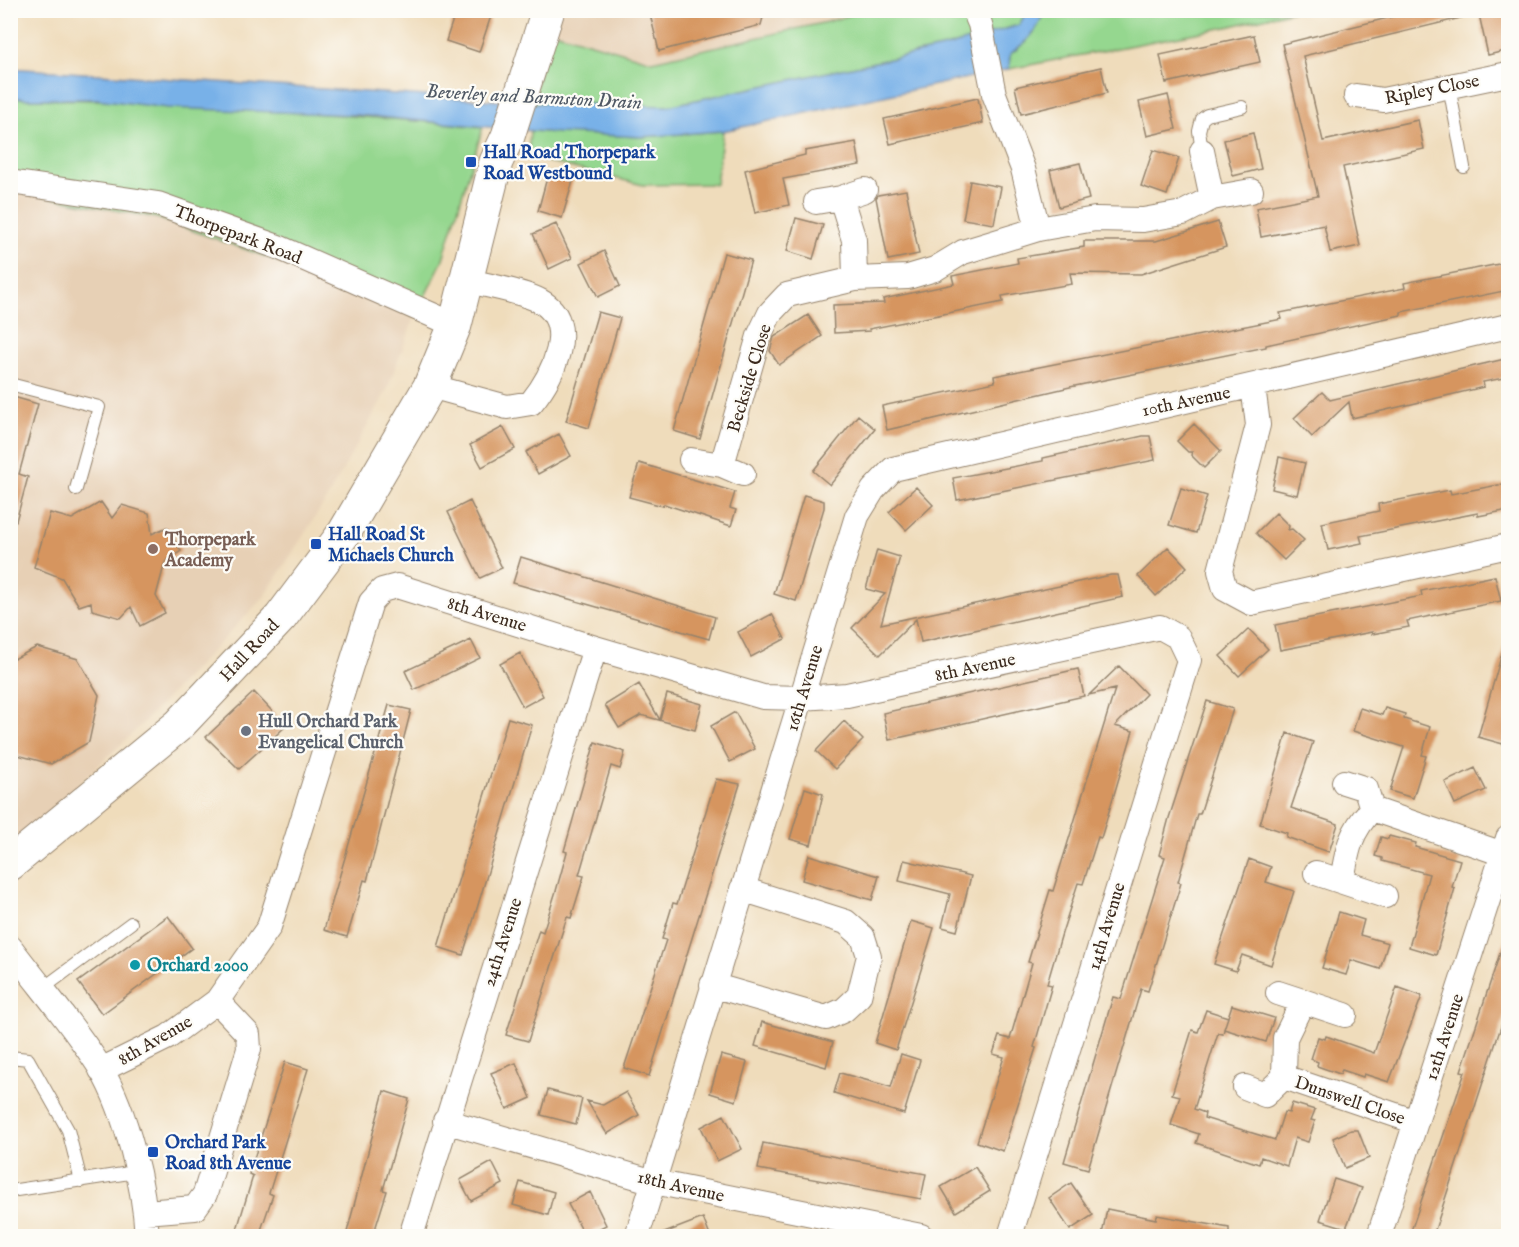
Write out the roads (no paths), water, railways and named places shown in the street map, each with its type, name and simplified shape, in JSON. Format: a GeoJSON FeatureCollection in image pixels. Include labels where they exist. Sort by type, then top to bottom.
{"type":"FeatureCollection","features":[{"type":"Feature","properties":{"kind":"street","name":"Hall Road"},"geometry":{"type":"LineString","coordinates":[[10,864],[179,724],[280,617],[345,533],[430,386],[455,326],[496,162],[508,136],[548,10]]}},
{"type":"Feature","properties":{"kind":"street"},"geometry":{"type":"LineString","coordinates":[[977,17],[994,94],[1023,169],[1038,229]]}},
{"type":"Feature","properties":{"kind":"street","name":"Ripley Close"},"geometry":{"type":"LineString","coordinates":[[1356,96],[1383,100],[1509,74]]}},
{"type":"Feature","properties":{"kind":"street"},"geometry":{"type":"LineString","coordinates":[[1202,151],[1212,198]]}},
{"type":"Feature","properties":{"kind":"street","name":"Thorpepark Road"},"geometry":{"type":"LineString","coordinates":[[10,182],[158,204],[278,247],[455,326]]}},
{"type":"Feature","properties":{"kind":"street"},"geometry":{"type":"LineString","coordinates":[[816,202],[841,198],[866,190]]}},
{"type":"Feature","properties":{"kind":"street","name":"Beckside Close"},"geometry":{"type":"LineString","coordinates":[[691,460],[732,470],[759,336],[770,313],[787,295],[855,279],[908,277],[935,269],[963,252],[1038,229],[1095,219],[1143,220],[1183,213],[1212,198],[1251,191]]}},
{"type":"Feature","properties":{"kind":"street"},"geometry":{"type":"LineString","coordinates":[[841,198],[854,240],[855,279]]}},
{"type":"Feature","properties":{"kind":"street"},"geometry":{"type":"LineString","coordinates":[[430,386],[507,407],[531,403],[547,383],[562,337],[555,314],[540,301],[467,281]]}},
{"type":"Feature","properties":{"kind":"street","name":"10th Avenue"},"geometry":{"type":"LineString","coordinates":[[873,490],[893,469],[1509,326]]}},
{"type":"Feature","properties":{"kind":"street"},"geometry":{"type":"LineString","coordinates":[[1253,386],[1258,425],[1220,571],[1225,589],[1251,603],[1509,546]]}},
{"type":"Feature","properties":{"kind":"street","name":"16th Avenue"},"geometry":{"type":"LineString","coordinates":[[637,1236],[857,516],[873,490]]}},
{"type":"Feature","properties":{"kind":"street","name":"8th Avenue"},"geometry":{"type":"LineString","coordinates":[[101,1070],[168,1037],[217,1001],[269,927],[371,602],[382,590],[397,586],[595,648],[763,697],[801,698],[847,695],[1160,627]]}},
{"type":"Feature","properties":{"kind":"street","name":"14th Avenue"},"geometry":{"type":"LineString","coordinates":[[1010,1236],[1189,660],[1178,637],[1160,627]]}},
{"type":"Feature","properties":{"kind":"street","name":"24th Avenue"},"geometry":{"type":"LineString","coordinates":[[411,1236],[445,1121],[595,648]]}},
{"type":"Feature","properties":{"kind":"street"},"geometry":{"type":"LineString","coordinates":[[1344,782],[1366,789],[1372,809]]}},
{"type":"Feature","properties":{"kind":"street"},"geometry":{"type":"LineString","coordinates":[[1372,809],[1506,846]]}},
{"type":"Feature","properties":{"kind":"street"},"geometry":{"type":"LineString","coordinates":[[1342,881],[1347,850],[1356,825],[1372,809]]}},
{"type":"Feature","properties":{"kind":"street","name":"12th Avenue"},"geometry":{"type":"LineString","coordinates":[[1379,1236],[1506,846]]}},
{"type":"Feature","properties":{"kind":"street"},"geometry":{"type":"LineString","coordinates":[[1316,873],[1385,896]]}},
{"type":"Feature","properties":{"kind":"street"},"geometry":{"type":"LineString","coordinates":[[712,985],[826,1018],[844,1010],[859,996],[869,956],[863,937],[846,922],[742,889]]}},
{"type":"Feature","properties":{"kind":"street"},"geometry":{"type":"LineString","coordinates":[[10,947],[101,1070],[125,1126],[145,1212],[147,1236]]}},
{"type":"Feature","properties":{"kind":"street"},"geometry":{"type":"LineString","coordinates":[[1278,993],[1345,1015]]}},
{"type":"Feature","properties":{"kind":"street"},"geometry":{"type":"LineString","coordinates":[[145,1212],[195,1208],[205,1194],[249,1049],[248,1034],[217,1001]]}},
{"type":"Feature","properties":{"kind":"street","name":"Dunswell Close"},"geometry":{"type":"LineString","coordinates":[[1245,1088],[1265,1095],[1284,1077],[1285,1038],[1304,1001]]}},
{"type":"Feature","properties":{"kind":"street","name":"Dunswell Close"},"geometry":{"type":"LineString","coordinates":[[1284,1077],[1416,1122]]}},
{"type":"Feature","properties":{"kind":"street","name":"18th Avenue"},"geometry":{"type":"LineString","coordinates":[[445,1121],[654,1182],[921,1236]]}},
{"type":"Feature","properties":{"kind":"lane"},"geometry":{"type":"LineString","coordinates":[[1449,86],[1464,167]]}},
{"type":"Feature","properties":{"kind":"lane"},"geometry":{"type":"LineString","coordinates":[[1202,151],[1199,131],[1202,119],[1217,112],[1242,107]]}},
{"type":"Feature","properties":{"kind":"lane"},"geometry":{"type":"LineString","coordinates":[[10,384],[99,407],[76,489]]}},
{"type":"Feature","properties":{"kind":"lane"},"geometry":{"type":"LineString","coordinates":[[42,989],[131,924]]}},
{"type":"Feature","properties":{"kind":"lane"},"geometry":{"type":"LineString","coordinates":[[10,1057],[28,1059],[68,1130],[81,1181]]}},
{"type":"Feature","properties":{"kind":"lane"},"geometry":{"type":"LineString","coordinates":[[10,1191],[136,1172]]}},
{"type":"Feature","properties":{"kind":"water"},"geometry":{"type":"Polygon","coordinates":[[[1027,11],[1044,11],[1031,36],[1010,54],[1009,69],[723,131],[641,137],[556,133],[356,115],[167,108],[96,99],[11,97],[10,68],[531,103],[668,106],[946,47],[1019,25],[1027,11]]]}},
{"type":"Feature","properties":{"kind":"place","name":"Hall Road Thorpepark Road Westbound"},"geometry":{"type":"Point","coordinates":[471,162]}},
{"type":"Feature","properties":{"kind":"place","name":"Hall Road St Michaels Church"},"geometry":{"type":"Point","coordinates":[316,544]}},
{"type":"Feature","properties":{"kind":"place","name":"Thorpepark Academy"},"geometry":{"type":"Point","coordinates":[153,549]}},
{"type":"Feature","properties":{"kind":"place","name":"Hull Orchard Park Evangelical Church"},"geometry":{"type":"Point","coordinates":[246,731]}},
{"type":"Feature","properties":{"kind":"place","name":"Orchard 2000"},"geometry":{"type":"Point","coordinates":[135,965]}},
{"type":"Feature","properties":{"kind":"place","name":"Orchard Park Road 8th Avenue"},"geometry":{"type":"Point","coordinates":[153,1152]}},
{"type":"Feature","properties":{"kind":"water label","name":"Beverley and Barmston Drain"},"geometry":{"type":"Point","coordinates":[534,96]}}]}
